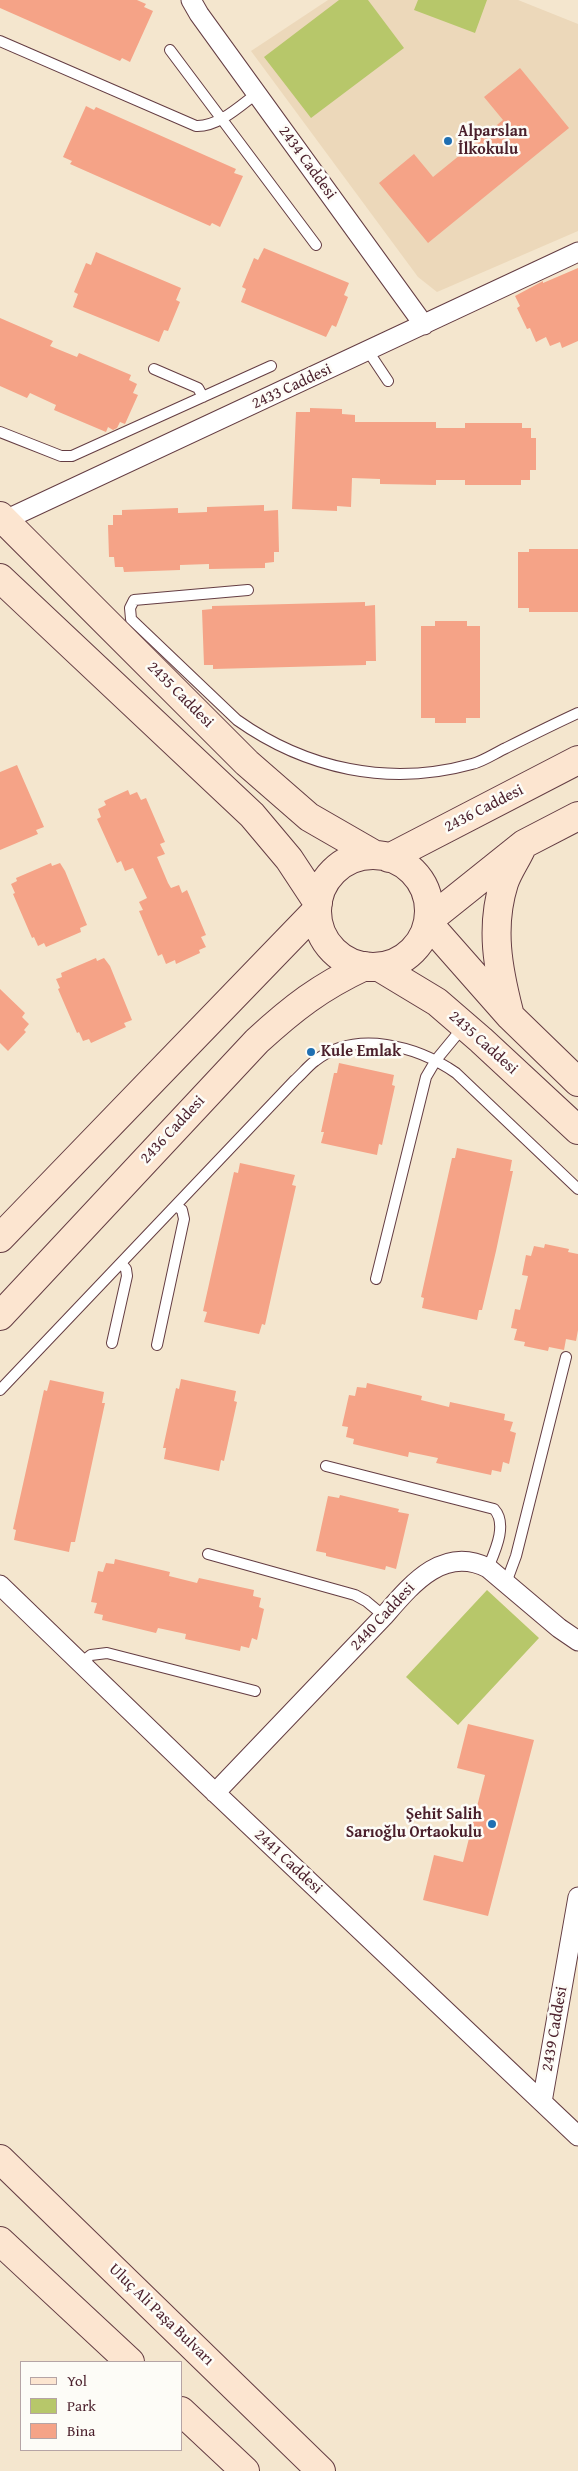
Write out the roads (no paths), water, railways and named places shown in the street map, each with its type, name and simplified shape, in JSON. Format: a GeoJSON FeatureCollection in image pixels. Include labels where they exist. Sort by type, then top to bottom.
{"type":"FeatureCollection","features":[{"type":"Feature","properties":{"kind":"street","name":"2434 Caddesi"},"geometry":{"type":"LineString","coordinates":[[191,0],[256,94],[424,325]]}},
{"type":"Feature","properties":{"kind":"street","name":"2433 Caddesi"},"geometry":{"type":"LineString","coordinates":[[2,518],[368,351],[578,252]]}},
{"type":"Feature","properties":{"kind":"street","name":"2435 Caddesi"},"geometry":{"type":"LineString","coordinates":[[2,518],[247,763],[309,817],[382,857],[403,864],[419,878],[428,898],[429,921]]}},
{"type":"Feature","properties":{"kind":"street","name":"2435 Caddesi"},"geometry":{"type":"LineString","coordinates":[[0,578],[252,816],[289,859],[318,906],[319,924],[328,944],[344,959],[372,967],[437,1002],[578,1130]]}},
{"type":"Feature","properties":{"kind":"street","name":"2436 Caddesi"},"geometry":{"type":"LineString","coordinates":[[382,857],[578,760]]}},
{"type":"Feature","properties":{"kind":"street"},"geometry":{"type":"LineString","coordinates":[[372,967],[400,960],[411,953],[420,942],[429,921],[524,844],[578,816]]}},
{"type":"Feature","properties":{"kind":"street"},"geometry":{"type":"LineString","coordinates":[[510,1016],[500,978],[496,932],[504,882],[524,844]]}},
{"type":"Feature","properties":{"kind":"street"},"geometry":{"type":"LineString","coordinates":[[0,1238],[318,906],[322,888],[335,871],[353,859],[382,857]]}},
{"type":"Feature","properties":{"kind":"street"},"geometry":{"type":"LineString","coordinates":[[429,921],[510,1016],[578,1082]]}},
{"type":"Feature","properties":{"kind":"street","name":"2436 Caddesi"},"geometry":{"type":"LineString","coordinates":[[0,1316],[257,1041],[296,1005],[333,981],[372,967]]}},
{"type":"Feature","properties":{"kind":"street","name":"2440 Caddesi"},"geometry":{"type":"LineString","coordinates":[[215,1793],[384,1616],[410,1586],[437,1567],[458,1560],[475,1561],[488,1568],[559,1628],[578,1641]]}},
{"type":"Feature","properties":{"kind":"street","name":"2441 Caddesi"},"geometry":{"type":"LineString","coordinates":[[0,1585],[215,1793],[578,2136]]}},
{"type":"Feature","properties":{"kind":"street","name":"2439 Caddesi"},"geometry":{"type":"LineString","coordinates":[[542,2102],[578,1897]]}},
{"type":"Feature","properties":{"kind":"street","name":"Uluç Ali Paşa Bulvarı"},"geometry":{"type":"LineString","coordinates":[[0,2160],[321,2471]]}},
{"type":"Feature","properties":{"kind":"street"},"geometry":{"type":"LineString","coordinates":[[0,2241],[129,2361]]}},
{"type":"Feature","properties":{"kind":"street"},"geometry":{"type":"LineString","coordinates":[[182,2412],[245,2471]]}},
{"type":"Feature","properties":{"kind":"lane"},"geometry":{"type":"LineString","coordinates":[[0,42],[196,126],[203,126],[222,119],[256,94]]}},
{"type":"Feature","properties":{"kind":"lane"},"geometry":{"type":"LineString","coordinates":[[170,50],[316,245]]}},
{"type":"Feature","properties":{"kind":"lane"},"geometry":{"type":"LineString","coordinates":[[368,351],[388,381]]}},
{"type":"Feature","properties":{"kind":"lane"},"geometry":{"type":"LineString","coordinates":[[0,432],[61,456],[72,456],[271,366]]}},
{"type":"Feature","properties":{"kind":"lane"},"geometry":{"type":"LineString","coordinates":[[154,369],[198,388],[203,397]]}},
{"type":"Feature","properties":{"kind":"lane"},"geometry":{"type":"LineString","coordinates":[[248,590],[134,600],[130,614],[131,619],[237,720],[270,742],[299,756],[346,770],[371,773],[414,774],[448,769],[474,764],[578,713]]}},
{"type":"Feature","properties":{"kind":"lane"},"geometry":{"type":"LineString","coordinates":[[376,1279],[426,1077],[436,1060],[464,1025]]}},
{"type":"Feature","properties":{"kind":"lane"},"geometry":{"type":"LineString","coordinates":[[0,1390],[296,1080],[320,1058],[344,1048],[383,1045],[409,1049],[436,1060],[456,1073],[578,1190]]}},
{"type":"Feature","properties":{"kind":"lane"},"geometry":{"type":"LineString","coordinates":[[157,1345],[184,1219],[182,1210],[176,1206]]}},
{"type":"Feature","properties":{"kind":"lane"},"geometry":{"type":"LineString","coordinates":[[112,1343],[127,1276],[126,1269],[121,1263]]}},
{"type":"Feature","properties":{"kind":"lane"},"geometry":{"type":"LineString","coordinates":[[506,1583],[516,1556],[566,1357]]}},
{"type":"Feature","properties":{"kind":"lane"},"geometry":{"type":"LineString","coordinates":[[326,1466],[494,1509],[498,1514],[501,1524],[496,1548],[488,1568]]}},
{"type":"Feature","properties":{"kind":"lane"},"geometry":{"type":"LineString","coordinates":[[208,1554],[355,1595],[366,1601],[384,1616]]}},
{"type":"Feature","properties":{"kind":"lane"},"geometry":{"type":"LineString","coordinates":[[81,1663],[91,1655],[107,1653],[255,1692]]}},
{"type":"Feature","properties":{"kind":"place","name":"Alparslan İlkokulu"},"geometry":{"type":"Point","coordinates":[448,141]}},
{"type":"Feature","properties":{"kind":"place","name":"Kule Emlak"},"geometry":{"type":"Point","coordinates":[311,1052]}},
{"type":"Feature","properties":{"kind":"place","name":"Şehit Salih Sarıoğlu Ortaokulu"},"geometry":{"type":"Point","coordinates":[492,1824]}}]}
